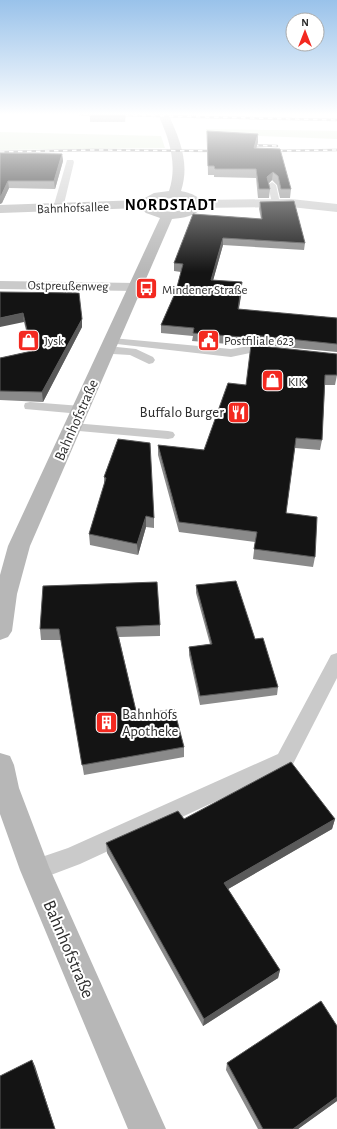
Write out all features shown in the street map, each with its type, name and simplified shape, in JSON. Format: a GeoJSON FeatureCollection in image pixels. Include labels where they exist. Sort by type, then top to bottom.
{"type":"FeatureCollection","features":[{"type":"Feature","properties":{"kind":"main road"},"geometry":{"type":"LineString","coordinates":[[174,194],[178,184],[180,167]]}},
{"type":"Feature","properties":{"kind":"main road"},"geometry":{"type":"LineString","coordinates":[[174,194],[190,197],[197,204],[197,207],[189,212],[167,215],[149,210],[145,204],[151,198],[174,194]]}},
{"type":"Feature","properties":{"kind":"main road","name":"Bahnhofsallee"},"geometry":{"type":"LineString","coordinates":[[0,209],[145,204]]}},
{"type":"Feature","properties":{"kind":"main road","name":"Bahnhofstraße"},"geometry":{"type":"LineString","coordinates":[[0,631],[6,594],[19,546],[167,215]]}},
{"type":"Feature","properties":{"kind":"main road","name":"Bahnhofstraße"},"geometry":{"type":"LineString","coordinates":[[0,766],[5,788],[35,870],[147,1129]]}},
{"type":"Feature","properties":{"kind":"street"},"geometry":{"type":"LineString","coordinates":[[197,204],[314,204],[337,208]]}},
{"type":"Feature","properties":{"kind":"street","name":"Ostpreußenweg"},"geometry":{"type":"LineString","coordinates":[[0,285],[136,287]]}},
{"type":"Feature","properties":{"kind":"lane"},"geometry":{"type":"LineString","coordinates":[[58,208],[69,167]]}},
{"type":"Feature","properties":{"kind":"lane"},"geometry":{"type":"LineString","coordinates":[[272,185],[276,203]]}},
{"type":"Feature","properties":{"kind":"lane"},"geometry":{"type":"LineString","coordinates":[[110,345],[231,353],[250,349],[282,352]]}},
{"type":"Feature","properties":{"kind":"lane"},"geometry":{"type":"LineString","coordinates":[[110,345],[132,352],[149,360]]}},
{"type":"Feature","properties":{"kind":"lane"},"geometry":{"type":"LineString","coordinates":[[30,406],[77,418],[168,435]]}},
{"type":"Feature","properties":{"kind":"lane"},"geometry":{"type":"LineString","coordinates":[[35,870],[72,857],[285,760],[337,660]]}},
{"type":"Feature","properties":{"kind":"building"},"geometry":{"type":"Polygon","coordinates":[[[0,167],[58,167],[54,181],[8,181],[0,196],[0,167]]]}},
{"type":"Feature","properties":{"kind":"building"},"geometry":{"type":"Polygon","coordinates":[[[214,167],[285,167],[291,189],[281,189],[278,176],[273,172],[267,177],[270,189],[259,189],[256,169],[215,169],[214,167]]]}},
{"type":"Feature","properties":{"kind":"building"},"geometry":{"type":"Polygon","coordinates":[[[294,201],[305,243],[223,238],[211,280],[242,282],[238,309],[337,318],[337,344],[251,335],[242,337],[193,333],[194,328],[161,325],[176,291],[183,264],[174,263],[193,214],[262,219],[260,202],[294,201]]]}},
{"type":"Feature","properties":{"kind":"building"},"geometry":{"type":"Polygon","coordinates":[[[0,292],[79,293],[82,319],[42,392],[0,391],[0,358],[32,351],[23,313],[0,318],[0,292]]]}},
{"type":"Feature","properties":{"kind":"building"},"geometry":{"type":"Polygon","coordinates":[[[251,345],[337,354],[337,375],[325,375],[322,440],[296,438],[286,513],[317,517],[315,557],[254,549],[257,532],[179,522],[158,445],[204,450],[228,383],[246,385],[251,345]]]}},
{"type":"Feature","properties":{"kind":"building"},"geometry":{"type":"Polygon","coordinates":[[[118,439],[150,443],[154,518],[146,516],[137,544],[89,534],[106,478],[104,477],[118,439]]]}},
{"type":"Feature","properties":{"kind":"building"},"geometry":{"type":"Polygon","coordinates":[[[236,581],[255,639],[263,638],[278,687],[200,696],[189,647],[212,644],[196,585],[236,581]]]}},
{"type":"Feature","properties":{"kind":"building"},"geometry":{"type":"Polygon","coordinates":[[[157,582],[160,625],[116,627],[137,715],[174,709],[184,747],[82,765],[59,629],[40,629],[43,586],[157,582]]]}},
{"type":"Feature","properties":{"kind":"building"},"geometry":{"type":"Polygon","coordinates":[[[291,762],[335,819],[224,883],[280,970],[204,1019],[106,843],[178,811],[184,819],[291,762]]]}},
{"type":"Feature","properties":{"kind":"building"},"geometry":{"type":"Polygon","coordinates":[[[321,1001],[337,1026],[337,1097],[293,1129],[263,1129],[227,1063],[321,1001]]]}},
{"type":"Feature","properties":{"kind":"building"},"geometry":{"type":"Polygon","coordinates":[[[32,1060],[55,1129],[0,1129],[0,1076],[32,1060]]]}},
{"type":"Feature","properties":{"kind":"place","name":"Mindener Straße"},"geometry":{"type":"Point","coordinates":[147,289]}},
{"type":"Feature","properties":{"kind":"place","name":"Jysk"},"geometry":{"type":"Point","coordinates":[29,340]}},
{"type":"Feature","properties":{"kind":"place","name":"Postfiliale 623"},"geometry":{"type":"Point","coordinates":[209,340]}},
{"type":"Feature","properties":{"kind":"place","name":"KIK"},"geometry":{"type":"Point","coordinates":[272,381]}},
{"type":"Feature","properties":{"kind":"place","name":"Buffalo Burger"},"geometry":{"type":"Point","coordinates":[239,412]}},
{"type":"Feature","properties":{"kind":"place","name":"Bahnhofs Apotheke"},"geometry":{"type":"Point","coordinates":[106,723]}},
{"type":"Feature","properties":{"kind":"district","name":"NORDSTADT"},"geometry":{"type":"Point","coordinates":[171,204]}}]}
